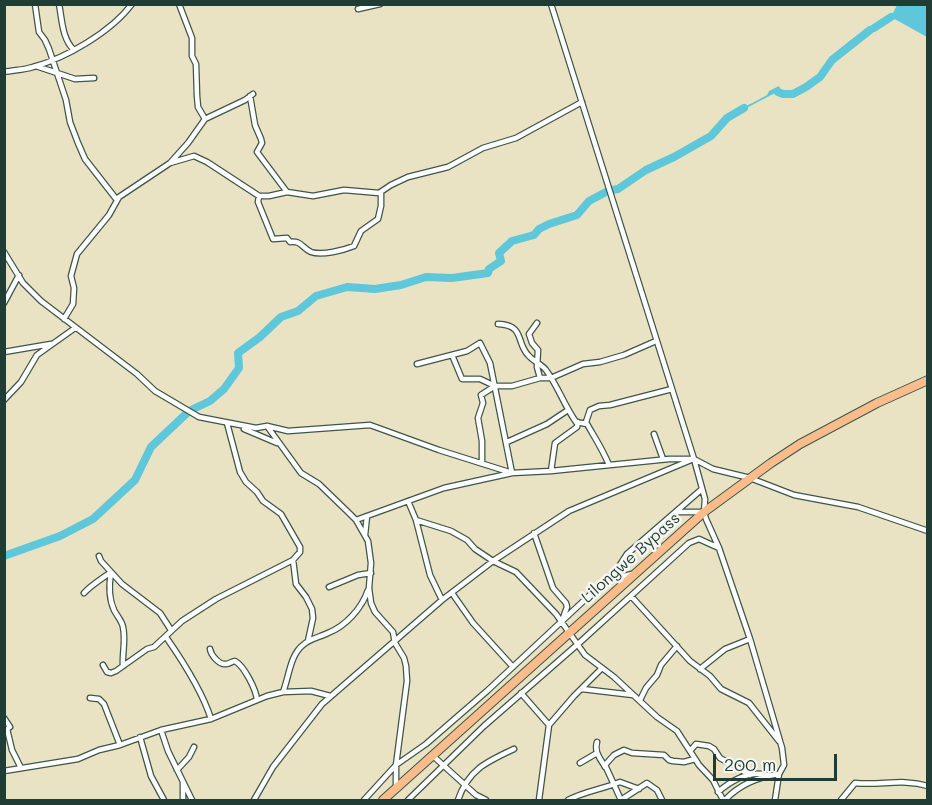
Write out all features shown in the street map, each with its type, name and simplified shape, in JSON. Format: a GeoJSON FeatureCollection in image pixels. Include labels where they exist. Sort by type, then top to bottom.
{"type":"FeatureCollection","features":[{"type":"Feature","properties":{"kind":"main road","name":"Lilongwe Bypass"},"geometry":{"type":"LineString","coordinates":[[386,799],[632,574],[704,512],[771,463],[834,425],[927,380]]}},
{"type":"Feature","properties":{"kind":"street"},"geometry":{"type":"LineString","coordinates":[[35,4],[39,32],[45,39],[58,74],[70,122],[85,159],[117,200]]}},
{"type":"Feature","properties":{"kind":"street"},"geometry":{"type":"LineString","coordinates":[[59,4],[63,29],[69,45],[74,50]]}},
{"type":"Feature","properties":{"kind":"street"},"geometry":{"type":"LineString","coordinates":[[4,72],[36,66],[74,50],[115,21],[132,4]]}},
{"type":"Feature","properties":{"kind":"street"},"geometry":{"type":"LineString","coordinates":[[179,4],[192,38],[192,56],[196,64],[196,96],[198,107],[205,119]]}},
{"type":"Feature","properties":{"kind":"street"},"geometry":{"type":"LineString","coordinates":[[358,9],[380,4]]}},
{"type":"Feature","properties":{"kind":"street"},"geometry":{"type":"LineString","coordinates":[[551,4],[694,459],[706,506],[704,512],[719,548],[750,639],[781,743],[784,765],[779,774],[775,801]]}},
{"type":"Feature","properties":{"kind":"street"},"geometry":{"type":"LineString","coordinates":[[36,66],[75,79],[94,78]]}},
{"type":"Feature","properties":{"kind":"street"},"geometry":{"type":"LineString","coordinates":[[64,320],[73,304],[74,288],[71,276],[77,254],[109,215],[117,200],[170,163],[205,119],[251,95],[255,125],[262,143],[257,152],[287,192]]}},
{"type":"Feature","properties":{"kind":"street"},"geometry":{"type":"LineString","coordinates":[[170,163],[194,156],[259,196],[287,192],[313,196],[344,190],[373,194],[408,177],[448,166],[483,148],[516,138],[582,102]]}},
{"type":"Feature","properties":{"kind":"street"},"geometry":{"type":"LineString","coordinates":[[259,196],[259,207],[273,239],[287,238],[290,242],[300,243],[313,252],[333,253],[354,246],[361,231],[378,219],[381,192]]}},
{"type":"Feature","properties":{"kind":"street"},"geometry":{"type":"LineString","coordinates":[[4,252],[31,292],[64,320],[137,374],[155,391],[206,420],[256,429],[267,426],[288,431],[370,425],[512,473]]}},
{"type":"Feature","properties":{"kind":"street"},"geometry":{"type":"LineString","coordinates":[[4,303],[19,275]]}},
{"type":"Feature","properties":{"kind":"street"},"geometry":{"type":"LineString","coordinates":[[537,323],[529,334],[538,350],[537,362],[540,378]]}},
{"type":"Feature","properties":{"kind":"street"},"geometry":{"type":"LineString","coordinates":[[498,324],[504,324],[516,331],[525,352],[551,378],[568,410],[578,422]]}},
{"type":"Feature","properties":{"kind":"street"},"geometry":{"type":"LineString","coordinates":[[4,400],[21,382],[38,355],[75,328]]}},
{"type":"Feature","properties":{"kind":"street"},"geometry":{"type":"LineString","coordinates":[[452,355],[462,379],[480,379],[495,386],[512,386],[540,378],[551,378],[583,364],[600,362],[656,341]]}},
{"type":"Feature","properties":{"kind":"street"},"geometry":{"type":"LineString","coordinates":[[4,352],[54,343]]}},
{"type":"Feature","properties":{"kind":"street"},"geometry":{"type":"LineString","coordinates":[[417,364],[467,351],[480,343],[487,356],[495,386],[512,473]]}},
{"type":"Feature","properties":{"kind":"street"},"geometry":{"type":"LineString","coordinates":[[482,463],[482,441],[478,418],[483,403],[481,395],[495,386]]}},
{"type":"Feature","properties":{"kind":"street"},"geometry":{"type":"LineString","coordinates":[[609,465],[604,451],[595,440],[586,422],[590,411],[599,406],[672,389]]}},
{"type":"Feature","properties":{"kind":"street"},"geometry":{"type":"LineString","coordinates":[[507,442],[547,424],[568,410]]}},
{"type":"Feature","properties":{"kind":"street"},"geometry":{"type":"LineString","coordinates":[[578,422],[586,422]]}},
{"type":"Feature","properties":{"kind":"street"},"geometry":{"type":"LineString","coordinates":[[551,471],[555,443],[577,427],[578,422]]}},
{"type":"Feature","properties":{"kind":"street"},"geometry":{"type":"LineString","coordinates":[[227,423],[279,444]]}},
{"type":"Feature","properties":{"kind":"street"},"geometry":{"type":"LineString","coordinates":[[103,665],[111,674],[216,599],[293,560],[300,552],[300,547],[281,514],[263,501],[240,472],[227,423]]}},
{"type":"Feature","properties":{"kind":"street"},"geometry":{"type":"LineString","coordinates":[[267,426],[301,473],[318,484],[356,520],[370,548],[371,573],[365,599],[350,619],[338,629],[308,641],[300,647],[294,657],[283,692]]}},
{"type":"Feature","properties":{"kind":"street"},"geometry":{"type":"LineString","coordinates":[[654,434],[663,459]]}},
{"type":"Feature","properties":{"kind":"street"},"geometry":{"type":"LineString","coordinates":[[356,520],[444,488],[512,473],[663,459],[694,459],[713,469],[750,478],[794,495],[858,507],[927,531]]}},
{"type":"Feature","properties":{"kind":"street"},"geometry":{"type":"LineString","coordinates":[[254,801],[273,767],[330,696],[452,592],[560,516],[694,459]]}},
{"type":"Feature","properties":{"kind":"street"},"geometry":{"type":"LineString","coordinates":[[364,801],[396,765],[426,744],[513,667],[606,580],[627,554],[702,489]]}},
{"type":"Feature","properties":{"kind":"street"},"geometry":{"type":"LineString","coordinates":[[408,501],[416,520],[430,575],[442,600]]}},
{"type":"Feature","properties":{"kind":"street"},"geometry":{"type":"LineString","coordinates":[[678,512],[704,512]]}},
{"type":"Feature","properties":{"kind":"street"},"geometry":{"type":"LineString","coordinates":[[365,535],[368,516]]}},
{"type":"Feature","properties":{"kind":"street"},"geometry":{"type":"LineString","coordinates":[[416,520],[451,531],[494,561],[516,572],[562,620],[585,655],[657,717],[677,731],[694,759],[713,780],[724,801],[738,788],[779,774]]}},
{"type":"Feature","properties":{"kind":"street"},"geometry":{"type":"LineString","coordinates":[[534,533],[554,588],[566,603],[566,612],[562,620]]}},
{"type":"Feature","properties":{"kind":"street"},"geometry":{"type":"LineString","coordinates":[[408,801],[484,726],[695,540],[704,540],[719,548]]}},
{"type":"Feature","properties":{"kind":"street"},"geometry":{"type":"LineString","coordinates":[[99,556],[122,584],[160,614],[171,630]]}},
{"type":"Feature","properties":{"kind":"street"},"geometry":{"type":"LineString","coordinates":[[293,560],[296,584],[312,609],[314,618],[308,641]]}},
{"type":"Feature","properties":{"kind":"street"},"geometry":{"type":"LineString","coordinates":[[84,593],[111,572]]}},
{"type":"Feature","properties":{"kind":"street"},"geometry":{"type":"LineString","coordinates":[[111,572],[109,584],[113,608],[123,624],[125,640],[122,651],[123,666]]}},
{"type":"Feature","properties":{"kind":"street"},"geometry":{"type":"LineString","coordinates":[[329,586],[358,574],[371,573]]}},
{"type":"Feature","properties":{"kind":"street"},"geometry":{"type":"LineString","coordinates":[[606,580],[632,574]]}},
{"type":"Feature","properties":{"kind":"street"},"geometry":{"type":"LineString","coordinates":[[369,588],[375,612],[390,628],[404,658],[407,681],[396,765],[396,788]]}},
{"type":"Feature","properties":{"kind":"street"},"geometry":{"type":"LineString","coordinates":[[452,592],[473,623],[513,667]]}},
{"type":"Feature","properties":{"kind":"street"},"geometry":{"type":"LineString","coordinates":[[631,596],[676,646],[710,676],[723,691],[736,695],[749,703],[781,743]]}},
{"type":"Feature","properties":{"kind":"street"},"geometry":{"type":"LineString","coordinates":[[166,636],[196,689],[204,698],[211,719]]}},
{"type":"Feature","properties":{"kind":"street"},"geometry":{"type":"LineString","coordinates":[[700,669],[725,649],[750,639]]}},
{"type":"Feature","properties":{"kind":"street"},"geometry":{"type":"LineString","coordinates":[[640,700],[661,665],[676,646]]}},
{"type":"Feature","properties":{"kind":"street"},"geometry":{"type":"LineString","coordinates":[[210,649],[211,655],[220,662],[226,664],[235,661],[240,664],[256,692],[257,700]]}},
{"type":"Feature","properties":{"kind":"street"},"geometry":{"type":"LineString","coordinates":[[539,801],[549,725],[602,668]]}},
{"type":"Feature","properties":{"kind":"street"},"geometry":{"type":"LineString","coordinates":[[581,689],[633,695]]}},
{"type":"Feature","properties":{"kind":"street"},"geometry":{"type":"LineString","coordinates":[[4,771],[78,759],[161,730],[211,719],[283,692],[311,691],[330,696]]}},
{"type":"Feature","properties":{"kind":"street"},"geometry":{"type":"LineString","coordinates":[[521,693],[549,725]]}},
{"type":"Feature","properties":{"kind":"street"},"geometry":{"type":"LineString","coordinates":[[90,698],[99,699],[104,704],[120,745]]}},
{"type":"Feature","properties":{"kind":"street"},"geometry":{"type":"LineString","coordinates":[[4,718],[10,727],[7,729],[9,740],[21,768]]}},
{"type":"Feature","properties":{"kind":"street"},"geometry":{"type":"LineString","coordinates":[[161,730],[192,801]]}},
{"type":"Feature","properties":{"kind":"street"},"geometry":{"type":"LineString","coordinates":[[140,737],[151,776],[164,801]]}},
{"type":"Feature","properties":{"kind":"street"},"geometry":{"type":"LineString","coordinates":[[597,742],[595,747],[597,753],[621,800],[650,784],[657,790],[662,801]]}},
{"type":"Feature","properties":{"kind":"street"},"geometry":{"type":"LineString","coordinates":[[690,752],[696,744],[709,746],[720,758],[750,775]]}},
{"type":"Feature","properties":{"kind":"street"},"geometry":{"type":"LineString","coordinates":[[177,770],[189,757],[194,747]]}},
{"type":"Feature","properties":{"kind":"street"},"geometry":{"type":"LineString","coordinates":[[458,801],[463,784],[471,775],[486,763],[514,749]]}},
{"type":"Feature","properties":{"kind":"street"},"geometry":{"type":"LineString","coordinates":[[605,767],[614,755],[624,750],[632,753],[664,754],[673,761],[684,762],[694,759]]}},
{"type":"Feature","properties":{"kind":"street"},"geometry":{"type":"LineString","coordinates":[[580,763],[597,753]]}},
{"type":"Feature","properties":{"kind":"street"},"geometry":{"type":"LineString","coordinates":[[432,755],[463,784],[486,801]]}},
{"type":"Feature","properties":{"kind":"street"},"geometry":{"type":"LineString","coordinates":[[718,792],[730,782],[750,775],[762,773],[771,775]]}},
{"type":"Feature","properties":{"kind":"street"},"geometry":{"type":"LineString","coordinates":[[841,801],[855,783],[897,781],[927,786]]}},
{"type":"Feature","properties":{"kind":"street"},"geometry":{"type":"LineString","coordinates":[[183,782],[183,801]]}},
{"type":"Feature","properties":{"kind":"street"},"geometry":{"type":"LineString","coordinates":[[568,801],[591,790],[622,782],[639,789]]}},
{"type":"Feature","properties":{"kind":"water"},"geometry":{"type":"Polygon","coordinates":[[[897,5],[927,5],[927,37],[891,17],[897,5]]]}},
{"type":"Feature","properties":{"kind":"water"},"geometry":{"type":"Polygon","coordinates":[[[779,86],[782,92],[790,93],[782,95],[777,92],[737,113],[739,109],[767,95],[769,91],[779,86]]]}},
{"type":"Feature","properties":{"kind":"waterway"},"geometry":{"type":"LineString","coordinates":[[874,28],[891,17]]}},
{"type":"Feature","properties":{"kind":"waterway"},"geometry":{"type":"LineString","coordinates":[[778,92],[793,94],[806,87],[820,77],[832,60],[870,30]]}},
{"type":"Feature","properties":{"kind":"waterway"},"geometry":{"type":"LineString","coordinates":[[612,190],[618,189],[646,170],[711,136],[727,118],[744,108]]}},
{"type":"Feature","properties":{"kind":"waterway"},"geometry":{"type":"LineString","coordinates":[[191,410],[210,401],[224,389],[239,368],[238,353],[260,337],[281,317],[298,311],[316,296],[347,287],[375,289],[401,285],[426,277],[452,278],[488,273],[489,269],[501,261],[499,253],[512,241],[534,235],[539,229],[549,224],[577,215],[589,201],[606,192]]}},
{"type":"Feature","properties":{"kind":"waterway"},"geometry":{"type":"LineString","coordinates":[[4,556],[60,536],[93,519],[135,480],[151,447],[187,413]]}}]}
